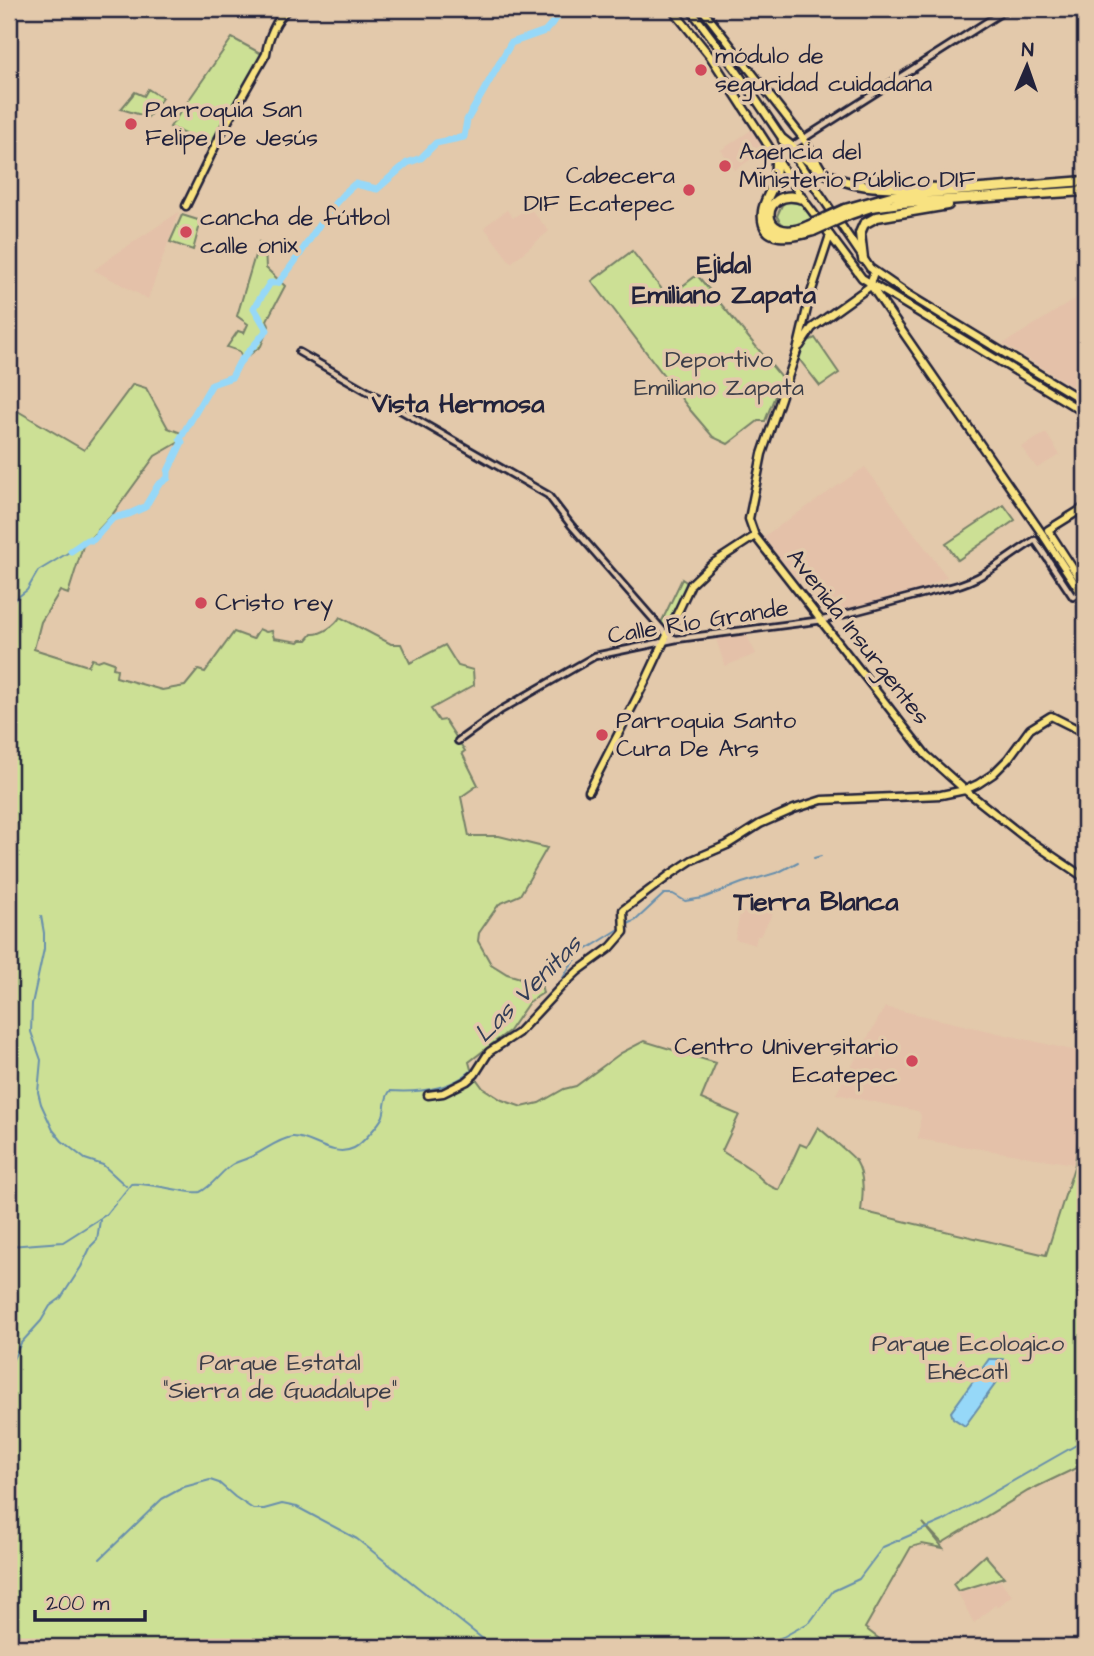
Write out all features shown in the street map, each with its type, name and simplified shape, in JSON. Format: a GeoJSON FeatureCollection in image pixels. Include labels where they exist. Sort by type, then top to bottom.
{"type":"FeatureCollection","features":[{"type":"Feature","properties":{"kind":"highway"},"geometry":{"type":"LineString","coordinates":[[783,140],[794,152],[823,172],[862,186],[971,189]]}},
{"type":"Feature","properties":{"kind":"highway"},"geometry":{"type":"LineString","coordinates":[[776,156],[776,171],[764,208],[766,225],[774,234],[787,238],[891,196],[1085,181]]}},
{"type":"Feature","properties":{"kind":"highway"},"geometry":{"type":"LineString","coordinates":[[847,212],[901,203],[1085,191]]}},
{"type":"Feature","properties":{"kind":"highway"},"geometry":{"type":"LineString","coordinates":[[803,200],[790,195],[780,198],[773,205],[771,218],[775,227],[783,232],[811,229]]}},
{"type":"Feature","properties":{"kind":"highway"},"geometry":{"type":"LineString","coordinates":[[863,259],[860,233],[864,225],[873,218],[974,198]]}},
{"type":"Feature","properties":{"kind":"main road"},"geometry":{"type":"LineString","coordinates":[[186,206],[223,130],[266,54],[268,41],[288,9]]}},
{"type":"Feature","properties":{"kind":"main road"},"geometry":{"type":"LineString","coordinates":[[672,9],[710,56],[803,200],[869,282],[1083,589]]}},
{"type":"Feature","properties":{"kind":"main road"},"geometry":{"type":"LineString","coordinates":[[690,9],[794,152],[874,272],[1085,402]]}},
{"type":"Feature","properties":{"kind":"main road"},"geometry":{"type":"LineString","coordinates":[[702,9],[803,138],[823,172]]}},
{"type":"Feature","properties":{"kind":"main road","name":"Avenida Insurgentes"},"geometry":{"type":"LineString","coordinates":[[830,235],[797,351],[775,408],[759,465],[749,519],[755,536],[926,755],[1023,836],[1085,878]]}},
{"type":"Feature","properties":{"kind":"main road"},"geometry":{"type":"LineString","coordinates":[[869,282],[874,272]]}},
{"type":"Feature","properties":{"kind":"main road"},"geometry":{"type":"LineString","coordinates":[[869,282],[908,303],[1085,413]]}},
{"type":"Feature","properties":{"kind":"main road","name":"Avenida Insurgentes"},"geometry":{"type":"LineString","coordinates":[[797,351],[812,328],[869,282]]}},
{"type":"Feature","properties":{"kind":"main road"},"geometry":{"type":"LineString","coordinates":[[901,312],[901,308],[908,303]]}},
{"type":"Feature","properties":{"kind":"main road"},"geometry":{"type":"LineString","coordinates":[[805,320],[812,328]]}},
{"type":"Feature","properties":{"kind":"main road"},"geometry":{"type":"LineString","coordinates":[[949,413],[962,417]]}},
{"type":"Feature","properties":{"kind":"main road"},"geometry":{"type":"LineString","coordinates":[[961,429],[962,417]]}},
{"type":"Feature","properties":{"kind":"main road"},"geometry":{"type":"LineString","coordinates":[[1046,533],[1085,508]]}},
{"type":"Feature","properties":{"kind":"main road"},"geometry":{"type":"LineString","coordinates":[[1046,533],[1061,550],[1083,589],[1085,599]]}},
{"type":"Feature","properties":{"kind":"main road"},"geometry":{"type":"LineString","coordinates":[[589,791],[691,584],[712,565],[755,536]]}},
{"type":"Feature","properties":{"kind":"main road"},"geometry":{"type":"LineString","coordinates":[[428,1095],[443,1093],[467,1081],[489,1052],[518,1033],[578,971],[611,947],[623,928],[623,910],[692,860],[727,845],[760,824],[794,808],[822,800],[927,796],[965,790],[993,774],[1030,729],[1051,716],[1085,733]]}},
{"type":"Feature","properties":{"kind":"street"},"geometry":{"type":"LineString","coordinates":[[794,152],[803,138],[1006,9]]}},
{"type":"Feature","properties":{"kind":"street"},"geometry":{"type":"LineString","coordinates":[[299,352],[548,495],[667,635],[677,639]]}},
{"type":"Feature","properties":{"kind":"street","name":"Calle Río Grande"},"geometry":{"type":"LineString","coordinates":[[458,741],[501,710],[595,656],[677,639],[822,620],[972,582],[1035,540],[1073,597],[1083,589]]}},
{"type":"Feature","properties":{"kind":"shaded area"},"geometry":{"type":"Polygon","coordinates":[[[751,130],[765,150],[735,170],[721,150],[751,130]]]}},
{"type":"Feature","properties":{"kind":"shaded area"},"geometry":{"type":"Polygon","coordinates":[[[529,207],[549,231],[511,263],[484,227],[507,210],[513,218],[529,207]]]}},
{"type":"Feature","properties":{"kind":"shaded area"},"geometry":{"type":"Polygon","coordinates":[[[179,212],[148,299],[94,270],[120,251],[179,212]]]}},
{"type":"Feature","properties":{"kind":"shaded area"},"geometry":{"type":"Polygon","coordinates":[[[1085,293],[1085,394],[1003,344],[1085,293]]]}},
{"type":"Feature","properties":{"kind":"shaded area"},"geometry":{"type":"Polygon","coordinates":[[[1046,433],[1060,455],[1037,468],[1021,447],[1046,433]]]}},
{"type":"Feature","properties":{"kind":"shaded area"},"geometry":{"type":"Polygon","coordinates":[[[865,467],[947,577],[922,589],[843,612],[831,612],[822,609],[763,537],[865,467]]]}},
{"type":"Feature","properties":{"kind":"shaded area"},"geometry":{"type":"Polygon","coordinates":[[[745,632],[756,654],[725,666],[715,636],[745,632]]]}},
{"type":"Feature","properties":{"kind":"shaded area"},"geometry":{"type":"Polygon","coordinates":[[[776,908],[760,936],[757,936],[755,945],[735,939],[740,913],[776,908]]]}},
{"type":"Feature","properties":{"kind":"shaded area"},"geometry":{"type":"Polygon","coordinates":[[[885,1007],[1085,1053],[1085,1085],[1074,1164],[918,1139],[921,1115],[918,1111],[836,1094],[885,1007]]]}},
{"type":"Feature","properties":{"kind":"shaded area"},"geometry":{"type":"Polygon","coordinates":[[[1000,1581],[1012,1595],[974,1623],[958,1593],[1000,1581]]]}},
{"type":"Feature","properties":{"kind":"green space"},"geometry":{"type":"Polygon","coordinates":[[[232,38],[262,54],[209,146],[170,127],[232,38]]]}},
{"type":"Feature","properties":{"kind":"green space"},"geometry":{"type":"Polygon","coordinates":[[[148,89],[162,98],[148,117],[121,109],[135,92],[144,96],[148,89]]]}},
{"type":"Feature","properties":{"kind":"green space"},"geometry":{"type":"Polygon","coordinates":[[[789,201],[801,204],[815,219],[799,226],[784,225],[777,216],[782,205],[789,201]]]}},
{"type":"Feature","properties":{"kind":"green space"},"geometry":{"type":"Polygon","coordinates":[[[182,215],[201,221],[193,250],[170,242],[182,215]]]}},
{"type":"Feature","properties":{"kind":"green space"},"geometry":{"type":"Polygon","coordinates":[[[259,242],[265,246],[266,268],[285,286],[267,320],[269,326],[261,346],[243,360],[239,351],[227,347],[238,331],[244,333],[248,324],[237,316],[259,242]]]}},
{"type":"Feature","properties":{"kind":"green space","name":"Deportivo Emiliano Zapata"},"geometry":{"type":"Polygon","coordinates":[[[632,251],[668,297],[697,275],[782,378],[765,421],[758,421],[728,444],[713,437],[691,411],[592,281],[632,251]]]}},
{"type":"Feature","properties":{"kind":"green space"},"geometry":{"type":"Polygon","coordinates":[[[809,336],[811,340],[815,338],[839,373],[820,386],[799,359],[800,350],[809,336]]]}},
{"type":"Feature","properties":{"kind":"green space","name":"Parque Estatal \"Sierra de Guadalupe\""},"geometry":{"type":"Polygon","coordinates":[[[133,384],[146,388],[168,428],[184,434],[181,441],[155,456],[112,515],[83,546],[68,594],[60,591],[41,622],[34,649],[88,666],[92,659],[103,659],[114,663],[113,668],[117,669],[116,677],[162,690],[185,686],[198,670],[205,672],[234,632],[253,639],[259,629],[272,631],[274,638],[299,642],[328,629],[340,617],[391,644],[401,644],[410,663],[445,645],[458,666],[473,670],[474,685],[431,709],[439,721],[445,720],[465,751],[462,753],[478,785],[461,797],[469,836],[499,836],[547,848],[520,895],[499,904],[479,933],[478,941],[491,964],[507,974],[541,984],[543,993],[529,1002],[509,1031],[469,1062],[472,1073],[483,1088],[502,1100],[522,1107],[539,1103],[564,1089],[576,1086],[621,1053],[644,1041],[716,1063],[701,1099],[739,1115],[722,1151],[772,1187],[779,1190],[800,1144],[807,1147],[818,1127],[856,1161],[862,1179],[861,1211],[1046,1255],[1075,1164],[1081,1118],[1085,1118],[1085,1466],[1028,1491],[942,1543],[923,1523],[943,1548],[922,1544],[911,1547],[865,1628],[890,1647],[9,1647],[9,406],[84,450],[133,384]]]}},
{"type":"Feature","properties":{"kind":"green space"},"geometry":{"type":"Polygon","coordinates":[[[1004,505],[1015,520],[958,560],[946,544],[1004,505]]]}},
{"type":"Feature","properties":{"kind":"green space"},"geometry":{"type":"Polygon","coordinates":[[[682,579],[689,584],[668,632],[660,625],[682,579]]]}},
{"type":"Feature","properties":{"kind":"green space"},"geometry":{"type":"Polygon","coordinates":[[[985,1555],[1004,1577],[958,1591],[953,1584],[985,1555]]]}},
{"type":"Feature","properties":{"kind":"water"},"geometry":{"type":"Polygon","coordinates":[[[989,1359],[1003,1359],[1009,1365],[965,1426],[953,1418],[951,1412],[989,1359]]]}},
{"type":"Feature","properties":{"kind":"waterway"},"geometry":{"type":"LineString","coordinates":[[71,551],[87,540],[93,540],[113,518],[145,507],[158,485],[168,478],[168,471],[182,442],[180,439],[212,384],[232,377],[239,363],[267,330],[254,308],[270,283],[278,283],[288,271],[343,194],[355,184],[377,189],[407,163],[421,158],[436,143],[464,137],[467,120],[511,43],[545,31],[565,9]]}},
{"type":"Feature","properties":{"kind":"waterway"},"geometry":{"type":"LineString","coordinates":[[9,604],[27,590],[38,571],[71,551]]}},
{"type":"Feature","properties":{"kind":"waterway","name":"Las Venitas"},"geometry":{"type":"LineString","coordinates":[[814,858],[821,856]]}},
{"type":"Feature","properties":{"kind":"waterway","name":"Las Venitas"},"geometry":{"type":"LineString","coordinates":[[626,925],[636,920],[664,894],[673,894],[685,901],[703,898],[779,872],[798,862]]}},
{"type":"Feature","properties":{"kind":"waterway","name":"Las Venitas"},"geometry":{"type":"LineString","coordinates":[[41,916],[44,949],[32,1004],[31,1032],[41,1060],[38,1092],[41,1104],[53,1130],[62,1141],[85,1159],[103,1165],[126,1186]]}},
{"type":"Feature","properties":{"kind":"waterway","name":"Las Venitas"},"geometry":{"type":"LineString","coordinates":[[559,985],[581,953],[621,928]]}},
{"type":"Feature","properties":{"kind":"waterway","name":"Las Venitas"},"geometry":{"type":"LineString","coordinates":[[9,1246],[63,1242],[107,1214],[131,1184],[200,1192],[233,1164],[286,1138],[299,1137],[337,1151],[354,1148],[381,1119],[390,1091],[438,1088],[460,1079],[478,1063]]}},
{"type":"Feature","properties":{"kind":"waterway","name":"Las Venitas"},"geometry":{"type":"LineString","coordinates":[[9,1367],[21,1343],[41,1321],[50,1306],[61,1298],[81,1267],[91,1246],[97,1240],[100,1220]]}},
{"type":"Feature","properties":{"kind":"waterway"},"geometry":{"type":"LineString","coordinates":[[756,1647],[783,1637],[810,1622],[833,1591],[859,1579],[883,1547],[943,1521],[1085,1440]]}},
{"type":"Feature","properties":{"kind":"waterway"},"geometry":{"type":"LineString","coordinates":[[100,1559],[162,1499],[184,1487],[210,1480],[219,1483],[253,1509],[282,1504],[297,1507],[357,1539],[493,1647]]}},
{"type":"Feature","properties":{"kind":"place","name":"módulo de seguridad cuidadana"},"geometry":{"type":"Point","coordinates":[701,70]}},
{"type":"Feature","properties":{"kind":"place","name":"Parroquia San Felipe De Jesús"},"geometry":{"type":"Point","coordinates":[131,124]}},
{"type":"Feature","properties":{"kind":"place","name":"Agencia del Ministerio Público DIF"},"geometry":{"type":"Point","coordinates":[725,166]}},
{"type":"Feature","properties":{"kind":"place","name":"Cabecera DIF Ecatepec"},"geometry":{"type":"Point","coordinates":[689,190]}},
{"type":"Feature","properties":{"kind":"place","name":"cancha de fútbol calle onix"},"geometry":{"type":"Point","coordinates":[186,232]}},
{"type":"Feature","properties":{"kind":"place","name":"Cristo rey"},"geometry":{"type":"Point","coordinates":[201,603]}},
{"type":"Feature","properties":{"kind":"place","name":"Parroquia Santo Cura De Ars"},"geometry":{"type":"Point","coordinates":[602,735]}},
{"type":"Feature","properties":{"kind":"place","name":"Centro Universitario Ecatepec"},"geometry":{"type":"Point","coordinates":[912,1061]}},
{"type":"Feature","properties":{"kind":"district","name":"Ejidal Emiliano Zapata"},"geometry":{"type":"Point","coordinates":[724,280]}},
{"type":"Feature","properties":{"kind":"district","name":"Vista Hermosa"},"geometry":{"type":"Point","coordinates":[458,404]}},
{"type":"Feature","properties":{"kind":"district","name":"Tierra Blanca"},"geometry":{"type":"Point","coordinates":[816,902]}},
{"type":"Feature","properties":{"kind":"park label","name":"Parque Ecologico Ehécatl"},"geometry":{"type":"Point","coordinates":[968,1358]}}]}
